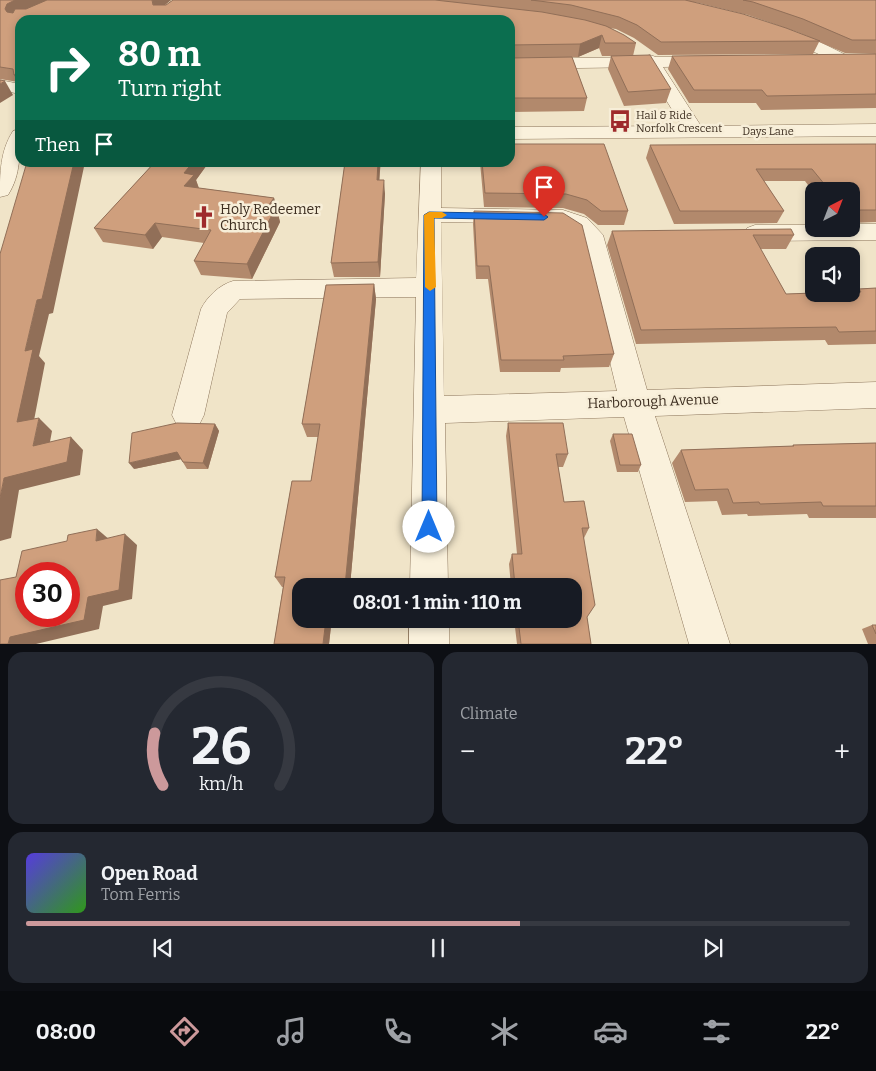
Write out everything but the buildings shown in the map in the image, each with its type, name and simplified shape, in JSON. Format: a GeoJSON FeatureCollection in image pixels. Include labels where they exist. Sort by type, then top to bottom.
{"type":"FeatureCollection","features":[{"type":"Feature","properties":{"kind":"street"},"geometry":{"type":"LineString","coordinates":[[767,28],[812,44],[842,59]]}},
{"type":"Feature","properties":{"kind":"street"},"geometry":{"type":"LineString","coordinates":[[634,46],[652,62],[694,130]]}},
{"type":"Feature","properties":{"kind":"street"},"geometry":{"type":"LineString","coordinates":[[802,59],[859,59]]}},
{"type":"Feature","properties":{"kind":"street"},"geometry":{"type":"LineString","coordinates":[[515,64],[722,60]]}},
{"type":"Feature","properties":{"kind":"street"},"geometry":{"type":"LineString","coordinates":[[0,85],[15,87]]}},
{"type":"Feature","properties":{"kind":"street","name":"Days Lane"},"geometry":{"type":"LineString","coordinates":[[515,133],[876,130]]}},
{"type":"Feature","properties":{"kind":"street"},"geometry":{"type":"LineString","coordinates":[[0,190],[15,149]]}},
{"type":"Feature","properties":{"kind":"street"},"geometry":{"type":"LineString","coordinates":[[429,578],[429,215],[431,167]]}},
{"type":"Feature","properties":{"kind":"street"},"geometry":{"type":"LineString","coordinates":[[429,215],[563,217],[573,220],[601,235],[634,401],[710,644]]}},
{"type":"Feature","properties":{"kind":"street"},"geometry":{"type":"LineString","coordinates":[[729,234],[876,232]]}},
{"type":"Feature","properties":{"kind":"street"},"geometry":{"type":"LineString","coordinates":[[188,415],[214,309],[233,290],[430,287]]}},
{"type":"Feature","properties":{"kind":"street","name":"Harborough Avenue"},"geometry":{"type":"LineString","coordinates":[[430,410],[634,401],[876,395]]}},
{"type":"Feature","properties":{"kind":"street"},"geometry":{"type":"LineString","coordinates":[[429,628],[429,644]]}},
{"type":"Feature","properties":{"kind":"slow traffic"},"geometry":{"type":"LineString","coordinates":[[430,287],[429,215],[442,215]]}},
{"type":"Feature","properties":{"kind":"place","name":"Hail & Ride Norfolk Crescent"},"geometry":{"type":"Point","coordinates":[620,121]}},
{"type":"Feature","properties":{"kind":"place","name":"Holy Redeemer Church"},"geometry":{"type":"Point","coordinates":[204,217]}},
{"type":"Feature","properties":{"kind":"route"},"geometry":{"type":"LineString","coordinates":[[429,527],[429,215],[544,217]]}}]}
